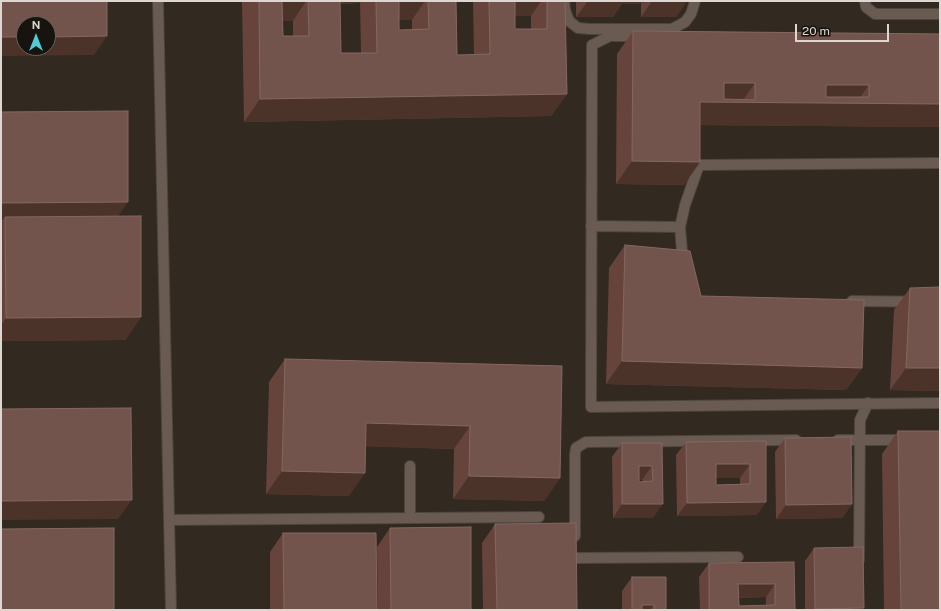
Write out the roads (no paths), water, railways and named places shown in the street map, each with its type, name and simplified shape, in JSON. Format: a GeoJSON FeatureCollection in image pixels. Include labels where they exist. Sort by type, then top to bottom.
{"type":"FeatureCollection","features":[{"type":"Feature","properties":{"kind":"street"},"geometry":{"type":"LineString","coordinates":[[158,1],[172,610]]}},
{"type":"Feature","properties":{"kind":"street"},"geometry":{"type":"LineString","coordinates":[[564,1],[564,10],[568,21],[578,28],[672,29],[685,22],[691,14],[695,1]]}},
{"type":"Feature","properties":{"kind":"street"},"geometry":{"type":"LineString","coordinates":[[865,1],[866,7],[875,14],[940,14]]}},
{"type":"Feature","properties":{"kind":"street"},"geometry":{"type":"LineString","coordinates":[[681,36],[610,36],[592,45],[591,407],[940,403]]}},
{"type":"Feature","properties":{"kind":"street"},"geometry":{"type":"LineString","coordinates":[[684,273],[680,227],[685,205],[699,165],[940,163]]}},
{"type":"Feature","properties":{"kind":"street"},"geometry":{"type":"LineString","coordinates":[[591,226],[680,227]]}},
{"type":"Feature","properties":{"kind":"street"},"geometry":{"type":"LineString","coordinates":[[846,301],[940,302]]}},
{"type":"Feature","properties":{"kind":"street"},"geometry":{"type":"LineString","coordinates":[[859,571],[860,420],[868,403]]}},
{"type":"Feature","properties":{"kind":"street"},"geometry":{"type":"LineString","coordinates":[[738,557],[574,555],[576,448],[586,442],[805,440]]}},
{"type":"Feature","properties":{"kind":"street"},"geometry":{"type":"LineString","coordinates":[[828,440],[916,440]]}},
{"type":"Feature","properties":{"kind":"street"},"geometry":{"type":"LineString","coordinates":[[410,466],[410,518]]}},
{"type":"Feature","properties":{"kind":"street"},"geometry":{"type":"LineString","coordinates":[[169,520],[539,516]]}}]}
